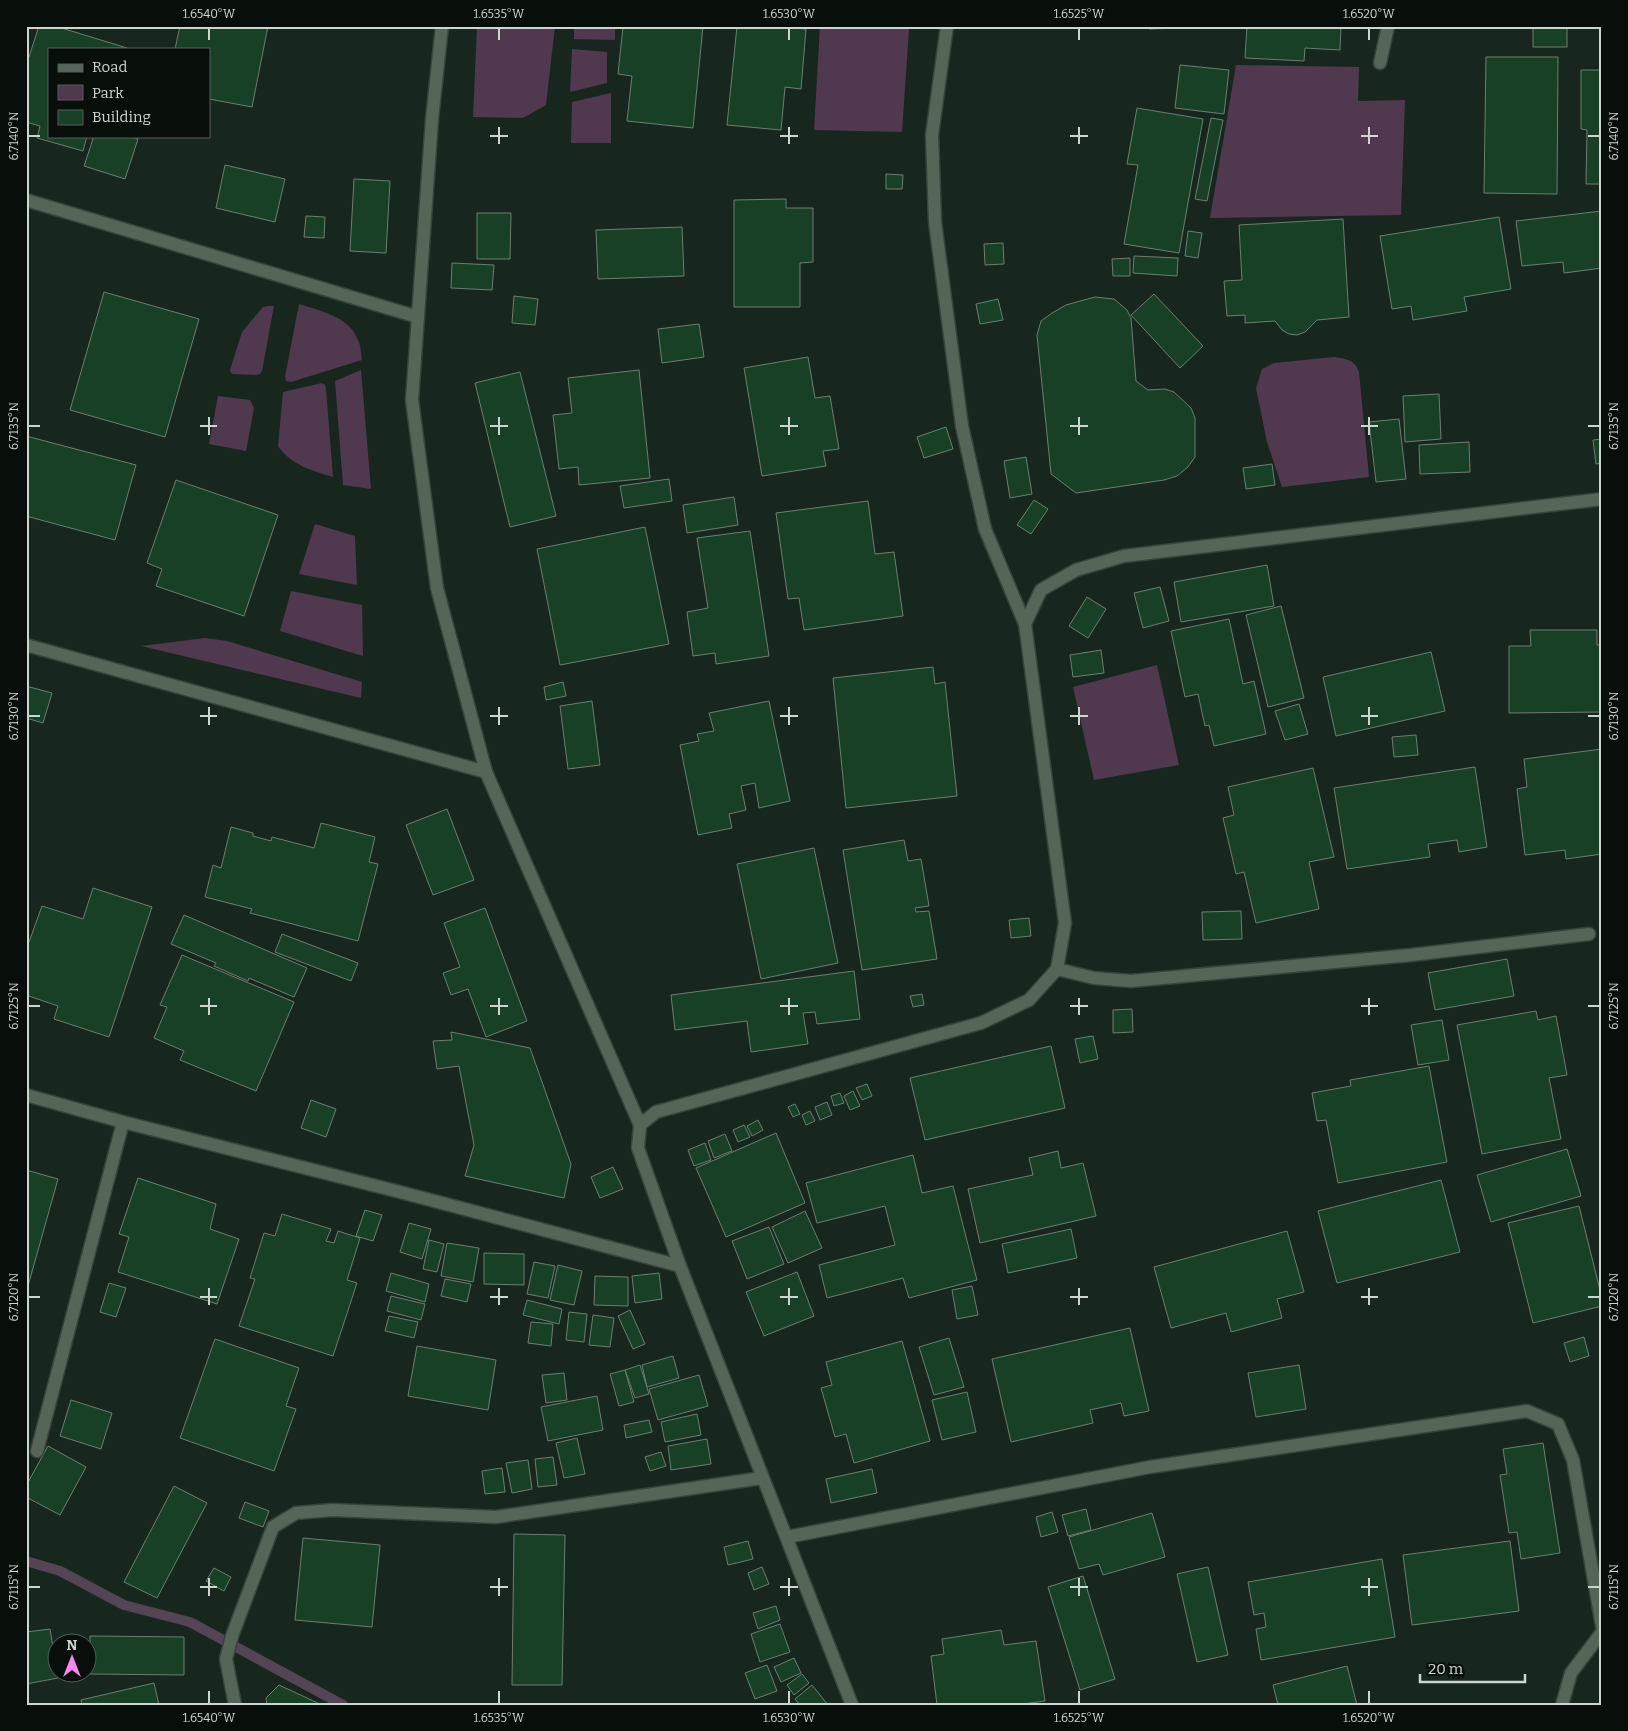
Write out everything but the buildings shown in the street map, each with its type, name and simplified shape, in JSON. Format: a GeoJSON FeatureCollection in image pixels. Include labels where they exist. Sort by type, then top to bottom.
{"type":"FeatureCollection","features":[{"type":"Feature","properties":{"kind":"street"},"geometry":{"type":"LineString","coordinates":[[442,26],[432,119],[412,400],[437,588],[486,772],[640,1125],[638,1148],[680,1266],[852,1705]]}},
{"type":"Feature","properties":{"kind":"street"},"geometry":{"type":"LineString","coordinates":[[640,1125],[656,1112],[981,1023],[1029,1000],[1057,969],[1065,923],[1025,624],[985,529],[974,482],[962,426],[936,231],[932,135],[947,26]]}},
{"type":"Feature","properties":{"kind":"street"},"geometry":{"type":"LineString","coordinates":[[1380,63],[1388,26]]}},
{"type":"Feature","properties":{"kind":"street"},"geometry":{"type":"LineString","coordinates":[[26,200],[418,317]]}},
{"type":"Feature","properties":{"kind":"street"},"geometry":{"type":"LineString","coordinates":[[1025,624],[1041,590],[1076,570],[1124,556],[1602,499]]}},
{"type":"Feature","properties":{"kind":"street"},"geometry":{"type":"LineString","coordinates":[[26,645],[486,772]]}},
{"type":"Feature","properties":{"kind":"street"},"geometry":{"type":"LineString","coordinates":[[1057,969],[1094,978],[1131,981],[1411,955],[1589,934]]}},
{"type":"Feature","properties":{"kind":"street"},"geometry":{"type":"LineString","coordinates":[[26,1095],[123,1122],[680,1266]]}},
{"type":"Feature","properties":{"kind":"street"},"geometry":{"type":"LineString","coordinates":[[38,1451],[123,1122]]}},
{"type":"Feature","properties":{"kind":"street"},"geometry":{"type":"LineString","coordinates":[[787,1537],[1150,1467],[1527,1411],[1558,1424],[1573,1460],[1602,1626]]}},
{"type":"Feature","properties":{"kind":"street"},"geometry":{"type":"LineString","coordinates":[[235,1705],[226,1659],[232,1636],[273,1527],[296,1513],[332,1510],[496,1517],[762,1478]]}},
{"type":"Feature","properties":{"kind":"street"},"geometry":{"type":"LineString","coordinates":[[1562,1705],[1571,1673],[1602,1632]]}},
{"type":"Feature","properties":{"kind":"green space"},"geometry":{"type":"Polygon","coordinates":[[[477,26],[555,26],[546,105],[523,118],[473,117],[477,26]]]}},
{"type":"Feature","properties":{"kind":"green space"},"geometry":{"type":"Polygon","coordinates":[[[574,26],[615,26],[615,40],[574,39],[574,26]]]}},
{"type":"Feature","properties":{"kind":"green space"},"geometry":{"type":"Polygon","coordinates":[[[820,26],[869,26],[909,29],[902,132],[814,130],[820,26]]]}},
{"type":"Feature","properties":{"kind":"green space"},"geometry":{"type":"Polygon","coordinates":[[[572,49],[607,52],[607,83],[570,92],[572,49]]]}},
{"type":"Feature","properties":{"kind":"green space"},"geometry":{"type":"Polygon","coordinates":[[[1236,65],[1359,67],[1358,101],[1405,100],[1401,215],[1210,218],[1236,65]]]}},
{"type":"Feature","properties":{"kind":"green space"},"geometry":{"type":"Polygon","coordinates":[[[611,93],[611,143],[571,143],[572,102],[611,93]]]}},
{"type":"Feature","properties":{"kind":"green space"},"geometry":{"type":"Polygon","coordinates":[[[299,304],[325,312],[348,325],[359,342],[362,360],[291,382],[286,381],[285,377],[299,304]]]}},
{"type":"Feature","properties":{"kind":"green space"},"geometry":{"type":"Polygon","coordinates":[[[274,306],[262,371],[256,375],[232,374],[230,371],[242,332],[263,307],[274,306]]]}},
{"type":"Feature","properties":{"kind":"green space"},"geometry":{"type":"Polygon","coordinates":[[[1334,357],[1350,361],[1359,372],[1369,477],[1282,487],[1267,442],[1256,388],[1262,369],[1274,363],[1334,357]]]}},
{"type":"Feature","properties":{"kind":"green space"},"geometry":{"type":"Polygon","coordinates":[[[361,370],[371,489],[343,485],[335,381],[361,370]]]}},
{"type":"Feature","properties":{"kind":"green space"},"geometry":{"type":"Polygon","coordinates":[[[322,383],[326,389],[333,477],[310,470],[296,463],[283,453],[278,446],[283,392],[322,383]]]}},
{"type":"Feature","properties":{"kind":"green space"},"geometry":{"type":"Polygon","coordinates":[[[218,396],[250,400],[254,408],[246,451],[209,444],[218,396]]]}},
{"type":"Feature","properties":{"kind":"green space"},"geometry":{"type":"Polygon","coordinates":[[[315,524],[355,536],[357,585],[299,574],[315,524]]]}},
{"type":"Feature","properties":{"kind":"green space"},"geometry":{"type":"Polygon","coordinates":[[[291,591],[362,605],[363,656],[280,631],[291,591]]]}},
{"type":"Feature","properties":{"kind":"green space"},"geometry":{"type":"Polygon","coordinates":[[[205,638],[227,641],[362,682],[361,698],[141,646],[205,638]]]}},
{"type":"Feature","properties":{"kind":"green space"},"geometry":{"type":"Polygon","coordinates":[[[1157,665],[1179,765],[1094,780],[1073,687],[1157,665]]]}},
{"type":"Feature","properties":{"kind":"waterway"},"geometry":{"type":"LineString","coordinates":[[26,1561],[60,1571],[124,1605],[190,1622],[343,1705]]}}]}
